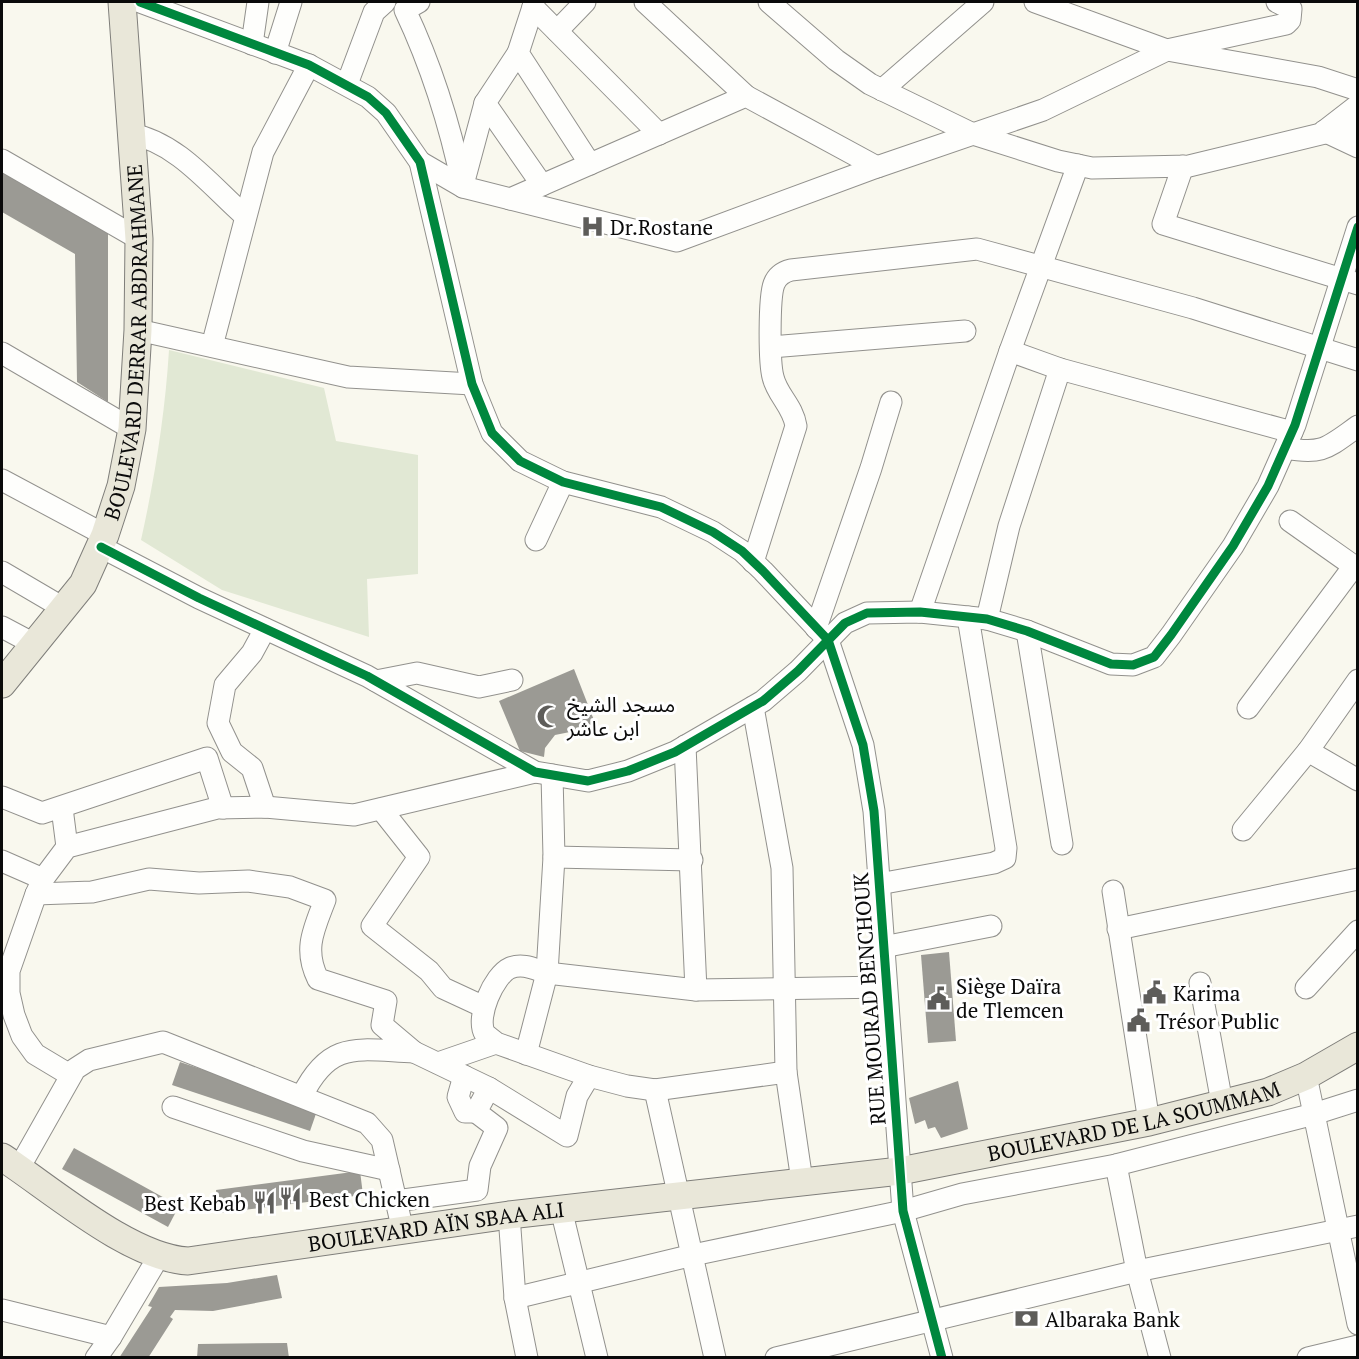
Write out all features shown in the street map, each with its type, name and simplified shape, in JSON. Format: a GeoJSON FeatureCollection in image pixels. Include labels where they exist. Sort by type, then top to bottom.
{"type":"FeatureCollection","features":[{"type":"Feature","properties":{"kind":"main road","name":"BOULEVARD DERRAR ABDRAHMANE"},"geometry":{"type":"LineString","coordinates":[[2,684],[83,584],[103,541],[121,486],[132,429],[138,330],[139,239],[122,2]]}},
{"type":"Feature","properties":{"kind":"main road","name":"BOULEVARD DE LA SOUMMAM"},"geometry":{"type":"LineString","coordinates":[[900,1171],[1149,1122],[1268,1092],[1306,1076],[1358,1046]]}},
{"type":"Feature","properties":{"kind":"main road","name":"BOULEVARD AÏN SBAA ALI"},"geometry":{"type":"LineString","coordinates":[[10,1162],[126,1241],[159,1256],[188,1261],[509,1215],[900,1171]]}},
{"type":"Feature","properties":{"kind":"street"},"geometry":{"type":"LineString","coordinates":[[140,2],[309,65],[368,97],[386,113],[420,162],[472,384],[482,415],[504,448],[537,471],[563,482],[661,507],[713,532],[753,562],[822,634]]}},
{"type":"Feature","properties":{"kind":"street"},"geometry":{"type":"LineString","coordinates":[[252,44],[258,2]]}},
{"type":"Feature","properties":{"kind":"street"},"geometry":{"type":"LineString","coordinates":[[275,52],[291,2]]}},
{"type":"Feature","properties":{"kind":"street"},"geometry":{"type":"LineString","coordinates":[[557,31],[585,2]]}},
{"type":"Feature","properties":{"kind":"street"},"geometry":{"type":"LineString","coordinates":[[645,2],[746,96],[877,167]]}},
{"type":"Feature","properties":{"kind":"street"},"geometry":{"type":"LineString","coordinates":[[769,2],[836,60],[882,90],[974,134],[1047,158],[1078,165],[1134,168],[1183,166],[1324,131],[1358,125]]}},
{"type":"Feature","properties":{"kind":"street"},"geometry":{"type":"LineString","coordinates":[[882,90],[983,2]]}},
{"type":"Feature","properties":{"kind":"street"},"geometry":{"type":"LineString","coordinates":[[1035,2],[1167,50],[1318,77],[1358,90]]}},
{"type":"Feature","properties":{"kind":"street"},"geometry":{"type":"LineString","coordinates":[[420,162],[463,187],[677,241],[877,167],[1043,110],[1167,50],[1286,24],[1290,20],[1291,9],[1277,2]]}},
{"type":"Feature","properties":{"kind":"street"},"geometry":{"type":"LineString","coordinates":[[347,84],[374,12],[401,4],[433,75],[450,127],[463,187]]}},
{"type":"Feature","properties":{"kind":"street"},"geometry":{"type":"LineString","coordinates":[[533,4],[659,134]]}},
{"type":"Feature","properties":{"kind":"street"},"geometry":{"type":"LineString","coordinates":[[463,187],[484,104],[518,53],[533,4]]}},
{"type":"Feature","properties":{"kind":"street"},"geometry":{"type":"LineString","coordinates":[[518,53],[590,164]]}},
{"type":"Feature","properties":{"kind":"street"},"geometry":{"type":"LineString","coordinates":[[212,346],[244,215],[263,152],[309,65]]}},
{"type":"Feature","properties":{"kind":"street"},"geometry":{"type":"LineString","coordinates":[[510,199],[746,96]]}},
{"type":"Feature","properties":{"kind":"street"},"geometry":{"type":"LineString","coordinates":[[484,104],[542,185]]}},
{"type":"Feature","properties":{"kind":"street"},"geometry":{"type":"LineString","coordinates":[[1324,131],[1358,105]]}},
{"type":"Feature","properties":{"kind":"street"},"geometry":{"type":"LineString","coordinates":[[1324,131],[1358,147]]}},
{"type":"Feature","properties":{"kind":"street"},"geometry":{"type":"LineString","coordinates":[[131,134],[149,137],[169,148],[244,215]]}},
{"type":"Feature","properties":{"kind":"street"},"geometry":{"type":"LineString","coordinates":[[2,160],[139,239]]}},
{"type":"Feature","properties":{"kind":"street"},"geometry":{"type":"LineString","coordinates":[[920,612],[1010,351],[1078,165]]}},
{"type":"Feature","properties":{"kind":"street"},"geometry":{"type":"LineString","coordinates":[[1183,166],[1163,224],[1349,282]]}},
{"type":"Feature","properties":{"kind":"street"},"geometry":{"type":"LineString","coordinates":[[822,634],[855,617],[867,614],[920,612],[977,618],[1027,631],[1122,666],[1144,663],[1154,657],[1233,546],[1268,486],[1288,440],[1321,347],[1349,282],[1358,227]]}},
{"type":"Feature","properties":{"kind":"street"},"geometry":{"type":"LineString","coordinates":[[753,562],[796,426],[792,411],[777,388],[773,376],[771,347],[774,285],[778,277],[791,270],[977,249],[1193,308],[1358,360]]}},
{"type":"Feature","properties":{"kind":"street"},"geometry":{"type":"LineString","coordinates":[[138,330],[348,377],[472,384]]}},
{"type":"Feature","properties":{"kind":"street"},"geometry":{"type":"LineString","coordinates":[[771,347],[965,331]]}},
{"type":"Feature","properties":{"kind":"street"},"geometry":{"type":"LineString","coordinates":[[1010,351],[1060,369],[1288,440],[1309,452],[1327,448],[1358,426]]}},
{"type":"Feature","properties":{"kind":"street"},"geometry":{"type":"LineString","coordinates":[[2,353],[132,429]]}},
{"type":"Feature","properties":{"kind":"street"},"geometry":{"type":"LineString","coordinates":[[879,884],[994,863],[1005,858],[1006,849],[977,618],[1060,369]]}},
{"type":"Feature","properties":{"kind":"street"},"geometry":{"type":"LineString","coordinates":[[2,480],[199,598],[376,681],[544,773],[588,781],[628,771],[685,746],[753,707],[798,671],[822,634],[891,402]]}},
{"type":"Feature","properties":{"kind":"street"},"geometry":{"type":"LineString","coordinates":[[536,540],[563,482]]}},
{"type":"Feature","properties":{"kind":"street"},"geometry":{"type":"LineString","coordinates":[[1248,708],[1356,568],[1290,521]]}},
{"type":"Feature","properties":{"kind":"street"},"geometry":{"type":"LineString","coordinates":[[2,572],[65,609]]}},
{"type":"Feature","properties":{"kind":"street"},"geometry":{"type":"LineString","coordinates":[[2,627],[34,644]]}},
{"type":"Feature","properties":{"kind":"street"},"geometry":{"type":"LineString","coordinates":[[265,629],[252,653],[225,685],[218,723],[232,752],[252,768],[265,807]]}},
{"type":"Feature","properties":{"kind":"street"},"geometry":{"type":"LineString","coordinates":[[1027,631],[1062,844]]}},
{"type":"Feature","properties":{"kind":"street","name":"RUE MOURAD BENCHOUK"},"geometry":{"type":"LineString","coordinates":[[822,634],[863,745],[874,811],[903,1211],[942,1358]]}},
{"type":"Feature","properties":{"kind":"street"},"geometry":{"type":"LineString","coordinates":[[376,681],[417,673],[479,687],[512,680]]}},
{"type":"Feature","properties":{"kind":"street"},"geometry":{"type":"LineString","coordinates":[[1243,830],[1308,751],[1358,680]]}},
{"type":"Feature","properties":{"kind":"street"},"geometry":{"type":"LineString","coordinates":[[753,707],[782,868],[786,1072],[802,1181]]}},
{"type":"Feature","properties":{"kind":"street"},"geometry":{"type":"LineString","coordinates":[[685,746],[692,860],[696,990]]}},
{"type":"Feature","properties":{"kind":"street"},"geometry":{"type":"LineString","coordinates":[[1308,751],[1358,780]]}},
{"type":"Feature","properties":{"kind":"street"},"geometry":{"type":"LineString","coordinates":[[2,797],[42,813],[207,758],[223,808]]}},
{"type":"Feature","properties":{"kind":"street"},"geometry":{"type":"LineString","coordinates":[[70,1075],[35,1054],[22,1036],[11,1005],[5,969],[39,886],[67,847],[223,808],[265,807],[354,815],[544,773]]}},
{"type":"Feature","properties":{"kind":"street"},"geometry":{"type":"LineString","coordinates":[[526,1054],[546,973],[554,857],[544,773]]}},
{"type":"Feature","properties":{"kind":"street"},"geometry":{"type":"LineString","coordinates":[[62,808],[67,847]]}},
{"type":"Feature","properties":{"kind":"street"},"geometry":{"type":"LineString","coordinates":[[381,808],[419,857],[372,926],[429,971],[443,988],[484,1007]]}},
{"type":"Feature","properties":{"kind":"street"},"geometry":{"type":"LineString","coordinates":[[554,857],[692,860]]}},
{"type":"Feature","properties":{"kind":"street"},"geometry":{"type":"LineString","coordinates":[[2,861],[39,886],[92,892],[149,879],[200,884],[248,881],[290,887],[325,900],[311,936],[310,963],[318,979],[386,1001],[382,1025],[414,1052],[489,1088],[567,1136],[577,1096],[589,1076]]}},
{"type":"Feature","properties":{"kind":"street"},"geometry":{"type":"LineString","coordinates":[[1118,928],[1358,879]]}},
{"type":"Feature","properties":{"kind":"street"},"geometry":{"type":"LineString","coordinates":[[1113,891],[1149,1122]]}},
{"type":"Feature","properties":{"kind":"street"},"geometry":{"type":"LineString","coordinates":[[883,946],[992,926]]}},
{"type":"Feature","properties":{"kind":"street"},"geometry":{"type":"LineString","coordinates":[[1306,988],[1358,931]]}},
{"type":"Feature","properties":{"kind":"street"},"geometry":{"type":"LineString","coordinates":[[786,1072],[655,1090],[627,1086],[589,1076],[496,1043],[485,1033],[482,1023],[484,1007],[497,978],[509,969],[523,966],[546,973],[696,990],[885,987]]}},
{"type":"Feature","properties":{"kind":"street"},"geometry":{"type":"LineString","coordinates":[[1200,983],[1222,1103]]}},
{"type":"Feature","properties":{"kind":"street"},"geometry":{"type":"LineString","coordinates":[[10,1162],[70,1075],[89,1060],[163,1042],[361,1120],[373,1128],[382,1140],[403,1231]]}},
{"type":"Feature","properties":{"kind":"street"},"geometry":{"type":"LineString","coordinates":[[438,1063],[496,1043]]}},
{"type":"Feature","properties":{"kind":"street"},"geometry":{"type":"LineString","coordinates":[[302,1096],[323,1062],[335,1055],[355,1050],[414,1052]]}},
{"type":"Feature","properties":{"kind":"street"},"geometry":{"type":"LineString","coordinates":[[396,1201],[477,1190],[480,1166],[496,1128],[476,1112],[465,1112],[458,1097],[464,1076]]}},
{"type":"Feature","properties":{"kind":"street"},"geometry":{"type":"LineString","coordinates":[[1306,1076],[1314,1114],[1348,1228],[1358,1324]]}},
{"type":"Feature","properties":{"kind":"street"},"geometry":{"type":"LineString","coordinates":[[476,1112],[489,1088]]}},
{"type":"Feature","properties":{"kind":"street"},"geometry":{"type":"LineString","coordinates":[[655,1090],[715,1358]]}},
{"type":"Feature","properties":{"kind":"street"},"geometry":{"type":"LineString","coordinates":[[515,1298],[693,1256],[903,1211],[963,1194],[1116,1165],[1314,1114],[1358,1100]]}},
{"type":"Feature","properties":{"kind":"street"},"geometry":{"type":"LineString","coordinates":[[173,1107],[303,1151],[389,1170]]}},
{"type":"Feature","properties":{"kind":"street"},"geometry":{"type":"LineString","coordinates":[[1116,1165],[1137,1271],[1160,1358]]}},
{"type":"Feature","properties":{"kind":"street"},"geometry":{"type":"LineString","coordinates":[[561,1209],[597,1358]]}},
{"type":"Feature","properties":{"kind":"street"},"geometry":{"type":"LineString","coordinates":[[509,1215],[515,1298],[527,1358]]}},
{"type":"Feature","properties":{"kind":"street"},"geometry":{"type":"LineString","coordinates":[[776,1358],[932,1318],[1137,1271],[1348,1228]]}},
{"type":"Feature","properties":{"kind":"street"},"geometry":{"type":"LineString","coordinates":[[96,1358],[159,1256]]}},
{"type":"Feature","properties":{"kind":"street"},"geometry":{"type":"LineString","coordinates":[[2,1310],[111,1337]]}},
{"type":"Feature","properties":{"kind":"street"},"geometry":{"type":"LineString","coordinates":[[1308,1358],[1358,1346]]}},
{"type":"Feature","properties":{"kind":"green space"},"geometry":{"type":"Polygon","coordinates":[[[169,350],[324,388],[336,441],[418,455],[418,574],[367,579],[369,637],[222,590],[141,540],[159,445],[169,350]]]}},
{"type":"Feature","properties":{"kind":"building"},"geometry":{"type":"Polygon","coordinates":[[[2,171],[108,232],[108,402],[77,382],[75,254],[2,212],[2,171]]]}},
{"type":"Feature","properties":{"kind":"building","name":"مسجد الشيخ ابن عاشر"},"geometry":{"type":"Polygon","coordinates":[[[574,669],[599,733],[580,739],[570,732],[555,735],[545,748],[544,757],[520,751],[499,701],[574,669]]]}},
{"type":"Feature","properties":{"kind":"building","name":"Siège Daïra de Tlemcen"},"geometry":{"type":"Polygon","coordinates":[[[949,952],[956,1041],[928,1043],[921,955],[949,952]]]}},
{"type":"Feature","properties":{"kind":"building"},"geometry":{"type":"Polygon","coordinates":[[[180,1062],[318,1108],[310,1131],[172,1085],[180,1062]]]}},
{"type":"Feature","properties":{"kind":"building"},"geometry":{"type":"Polygon","coordinates":[[[958,1081],[968,1129],[941,1138],[935,1127],[928,1129],[925,1120],[915,1124],[909,1098],[958,1081]]]}},
{"type":"Feature","properties":{"kind":"building"},"geometry":{"type":"Polygon","coordinates":[[[74,1148],[179,1206],[168,1227],[62,1169],[74,1148]]]}},
{"type":"Feature","properties":{"kind":"building"},"geometry":{"type":"Polygon","coordinates":[[[360,1171],[363,1195],[219,1213],[216,1190],[360,1171]]]}},
{"type":"Feature","properties":{"kind":"building"},"geometry":{"type":"Polygon","coordinates":[[[277,1275],[282,1298],[213,1311],[175,1310],[170,1317],[173,1319],[148,1358],[119,1358],[152,1307],[148,1306],[159,1287],[227,1283],[277,1275]]]}},
{"type":"Feature","properties":{"kind":"building"},"geometry":{"type":"Polygon","coordinates":[[[287,1343],[289,1358],[197,1358],[198,1344],[287,1343]]]}},
{"type":"Feature","properties":{"kind":"cycle path"},"geometry":{"type":"LineString","coordinates":[[140,2],[309,65],[368,97],[386,113],[420,162],[472,384],[492,433],[520,461],[563,482],[661,507],[713,532],[742,551],[828,640],[863,745],[874,811],[903,1211],[942,1358]]}},
{"type":"Feature","properties":{"kind":"cycle path"},"geometry":{"type":"LineString","coordinates":[[101,547],[199,598],[367,676],[535,772],[588,781],[628,771],[675,752],[763,701],[798,671],[845,623],[867,613],[920,612],[987,619],[1027,631],[1111,664],[1133,665],[1154,657],[1171,635],[1233,546],[1268,486],[1295,425],[1358,227]]}},
{"type":"Feature","properties":{"kind":"place","name":"Dr.Rostane"},"geometry":{"type":"Point","coordinates":[592,227]}},
{"type":"Feature","properties":{"kind":"place","name":"مسجد الشيخ ابن عاشر"},"geometry":{"type":"Point","coordinates":[549,716]}},
{"type":"Feature","properties":{"kind":"place","name":"Karima"},"geometry":{"type":"Point","coordinates":[1155,993]}},
{"type":"Feature","properties":{"kind":"place","name":"Siège Daïra de Tlemcen"},"geometry":{"type":"Point","coordinates":[938,998]}},
{"type":"Feature","properties":{"kind":"place","name":"Trésor Public"},"geometry":{"type":"Point","coordinates":[1138,1021]}},
{"type":"Feature","properties":{"kind":"place","name":"Best Chicken"},"geometry":{"type":"Point","coordinates":[291,1199]}},
{"type":"Feature","properties":{"kind":"place","name":"Best Kebab"},"geometry":{"type":"Point","coordinates":[264,1203]}},
{"type":"Feature","properties":{"kind":"place","name":"Albaraka Bank"},"geometry":{"type":"Point","coordinates":[1027,1319]}}]}
